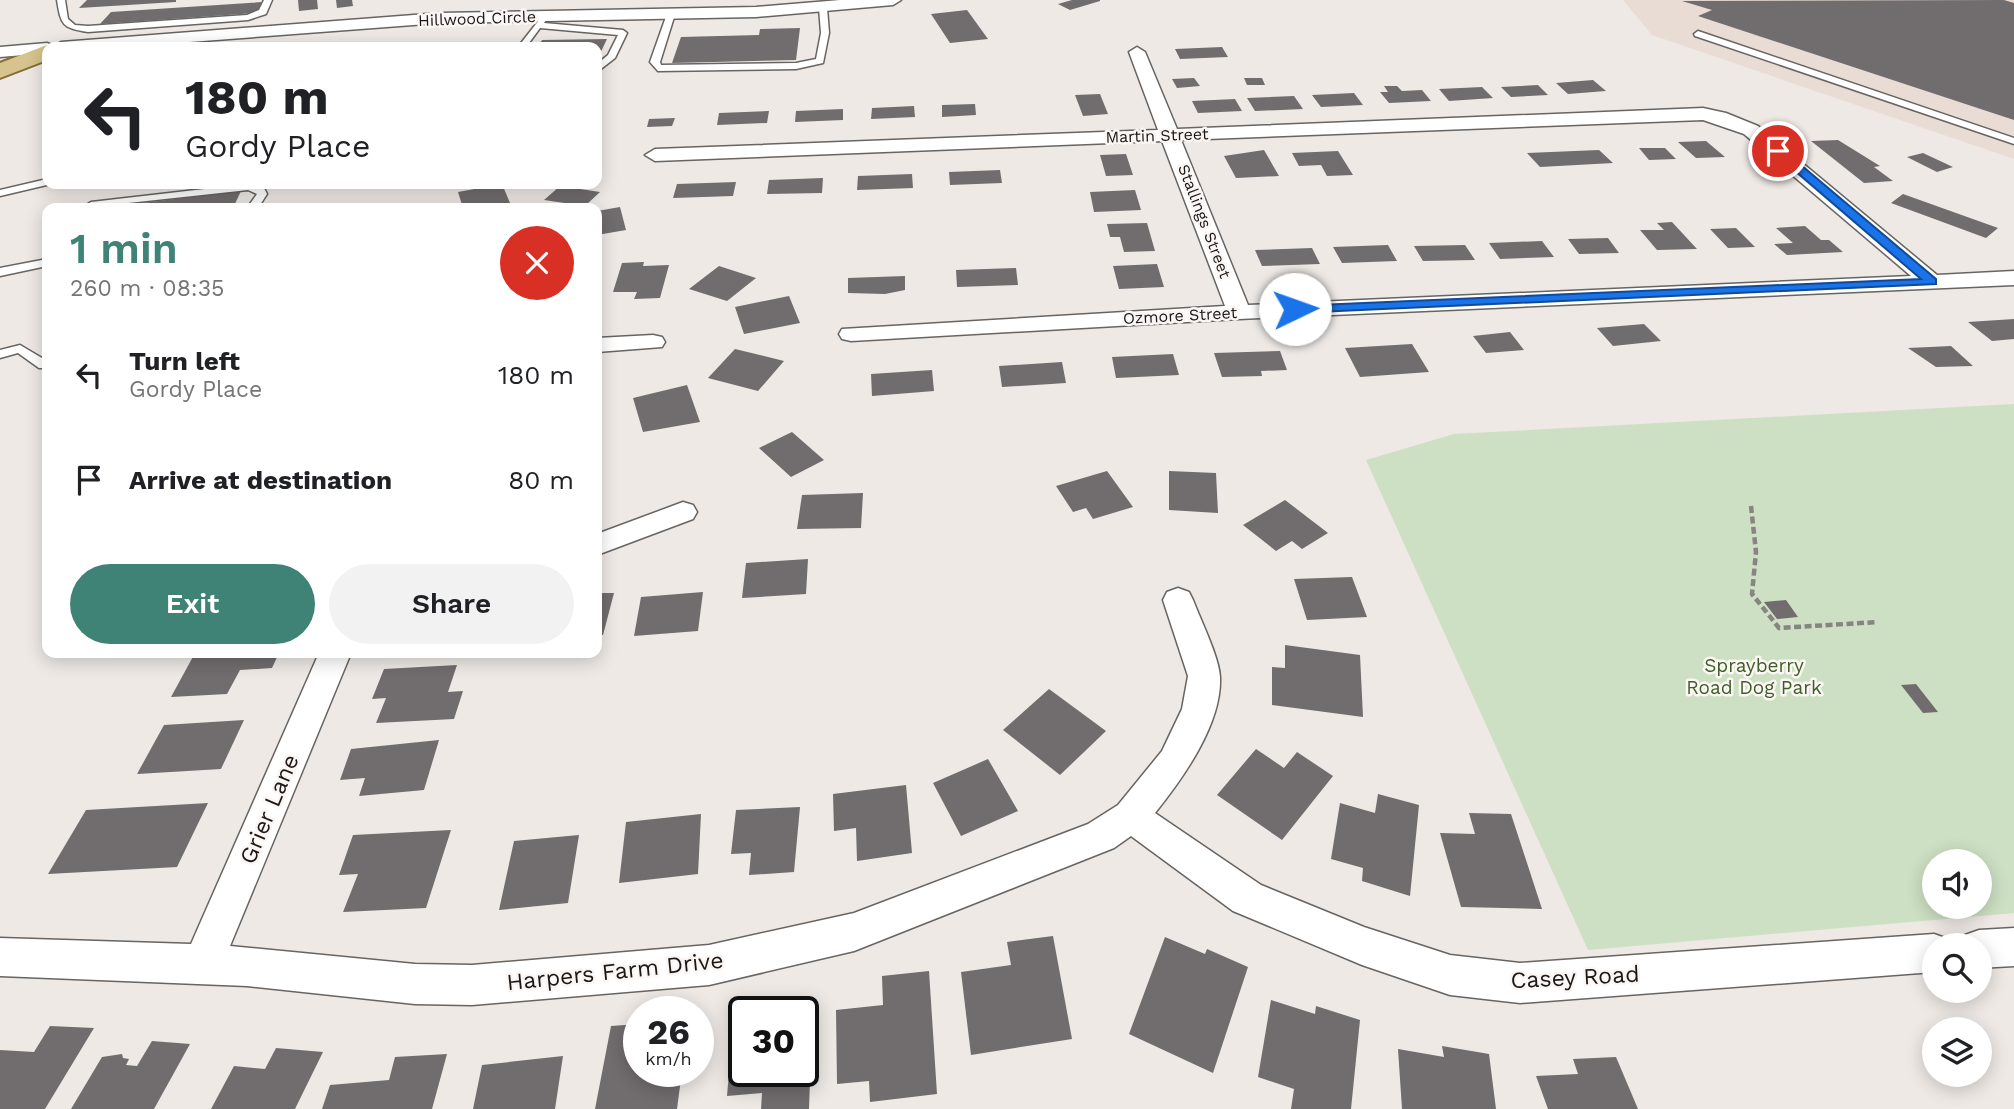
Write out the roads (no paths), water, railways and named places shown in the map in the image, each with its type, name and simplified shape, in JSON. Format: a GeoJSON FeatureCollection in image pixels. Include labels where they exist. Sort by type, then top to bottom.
{"type":"FeatureCollection","features":[{"type":"Feature","properties":{"kind":"main road"},"geometry":{"type":"LineString","coordinates":[[0,71],[42,52]]}},
{"type":"Feature","properties":{"kind":"street","name":"Hillwood Circle"},"geometry":{"type":"LineString","coordinates":[[170,42],[440,18],[541,21],[823,8],[893,0]]}},
{"type":"Feature","properties":{"kind":"street"},"geometry":{"type":"LineString","coordinates":[[0,52],[42,50]]}},
{"type":"Feature","properties":{"kind":"street","name":"Stallings Street"},"geometry":{"type":"LineString","coordinates":[[1137,52],[1172,134],[1240,312]]}},
{"type":"Feature","properties":{"kind":"street","name":"Martin Street"},"geometry":{"type":"LineString","coordinates":[[655,155],[1711,116],[1751,130],[1932,282]]}},
{"type":"Feature","properties":{"kind":"street","name":"Ozmore Street"},"geometry":{"type":"LineString","coordinates":[[850,334],[1240,312],[2014,278]]}},
{"type":"Feature","properties":{"kind":"street"},"geometry":{"type":"LineString","coordinates":[[602,345],[653,342]]}},
{"type":"Feature","properties":{"kind":"street"},"geometry":{"type":"LineString","coordinates":[[602,543],[683,512]]}},
{"type":"Feature","properties":{"kind":"street","name":"Harpers Farm Drive"},"geometry":{"type":"LineString","coordinates":[[0,957],[202,964],[415,984],[472,985],[709,965],[854,932],[1101,836],[1131,816],[1175,761],[1199,709],[1204,676],[1178,600]]}},
{"type":"Feature","properties":{"kind":"street","name":"Grier Lane"},"geometry":{"type":"LineString","coordinates":[[202,964],[333,658]]}},
{"type":"Feature","properties":{"kind":"street","name":"Casey Road"},"geometry":{"type":"LineString","coordinates":[[1131,816],[1247,898],[1362,946],[1450,975],[1520,983],[1922,954]]}},
{"type":"Feature","properties":{"kind":"street"},"geometry":{"type":"LineString","coordinates":[[1992,948],[2014,947]]}},
{"type":"Feature","properties":{"kind":"lane"},"geometry":{"type":"LineString","coordinates":[[61,0],[64,20],[72,27],[88,29],[248,17],[263,12],[268,0]]}},
{"type":"Feature","properties":{"kind":"lane"},"geometry":{"type":"LineString","coordinates":[[671,14],[655,62],[658,68],[796,66],[820,61],[825,33],[823,8]]}},
{"type":"Feature","properties":{"kind":"lane"},"geometry":{"type":"LineString","coordinates":[[526,42],[541,21],[623,33],[612,56],[602,65]]}},
{"type":"Feature","properties":{"kind":"lane"},"geometry":{"type":"LineString","coordinates":[[71,42],[88,29]]}},
{"type":"Feature","properties":{"kind":"lane"},"geometry":{"type":"LineString","coordinates":[[1698,34],[2014,141]]}},
{"type":"Feature","properties":{"kind":"lane"},"geometry":{"type":"LineString","coordinates":[[0,193],[42,183]]}},
{"type":"Feature","properties":{"kind":"lane"},"geometry":{"type":"LineString","coordinates":[[108,203],[231,189]]}},
{"type":"Feature","properties":{"kind":"lane"},"geometry":{"type":"LineString","coordinates":[[256,189],[262,194],[256,203]]}},
{"type":"Feature","properties":{"kind":"lane"},"geometry":{"type":"LineString","coordinates":[[0,272],[42,264]]}},
{"type":"Feature","properties":{"kind":"lane"},"geometry":{"type":"LineString","coordinates":[[0,354],[20,349],[42,364]]}},
{"type":"Feature","properties":{"kind":"park label","name":"Sprayberry Road Dog Park"},"geometry":{"type":"Point","coordinates":[1754,676]}}]}
